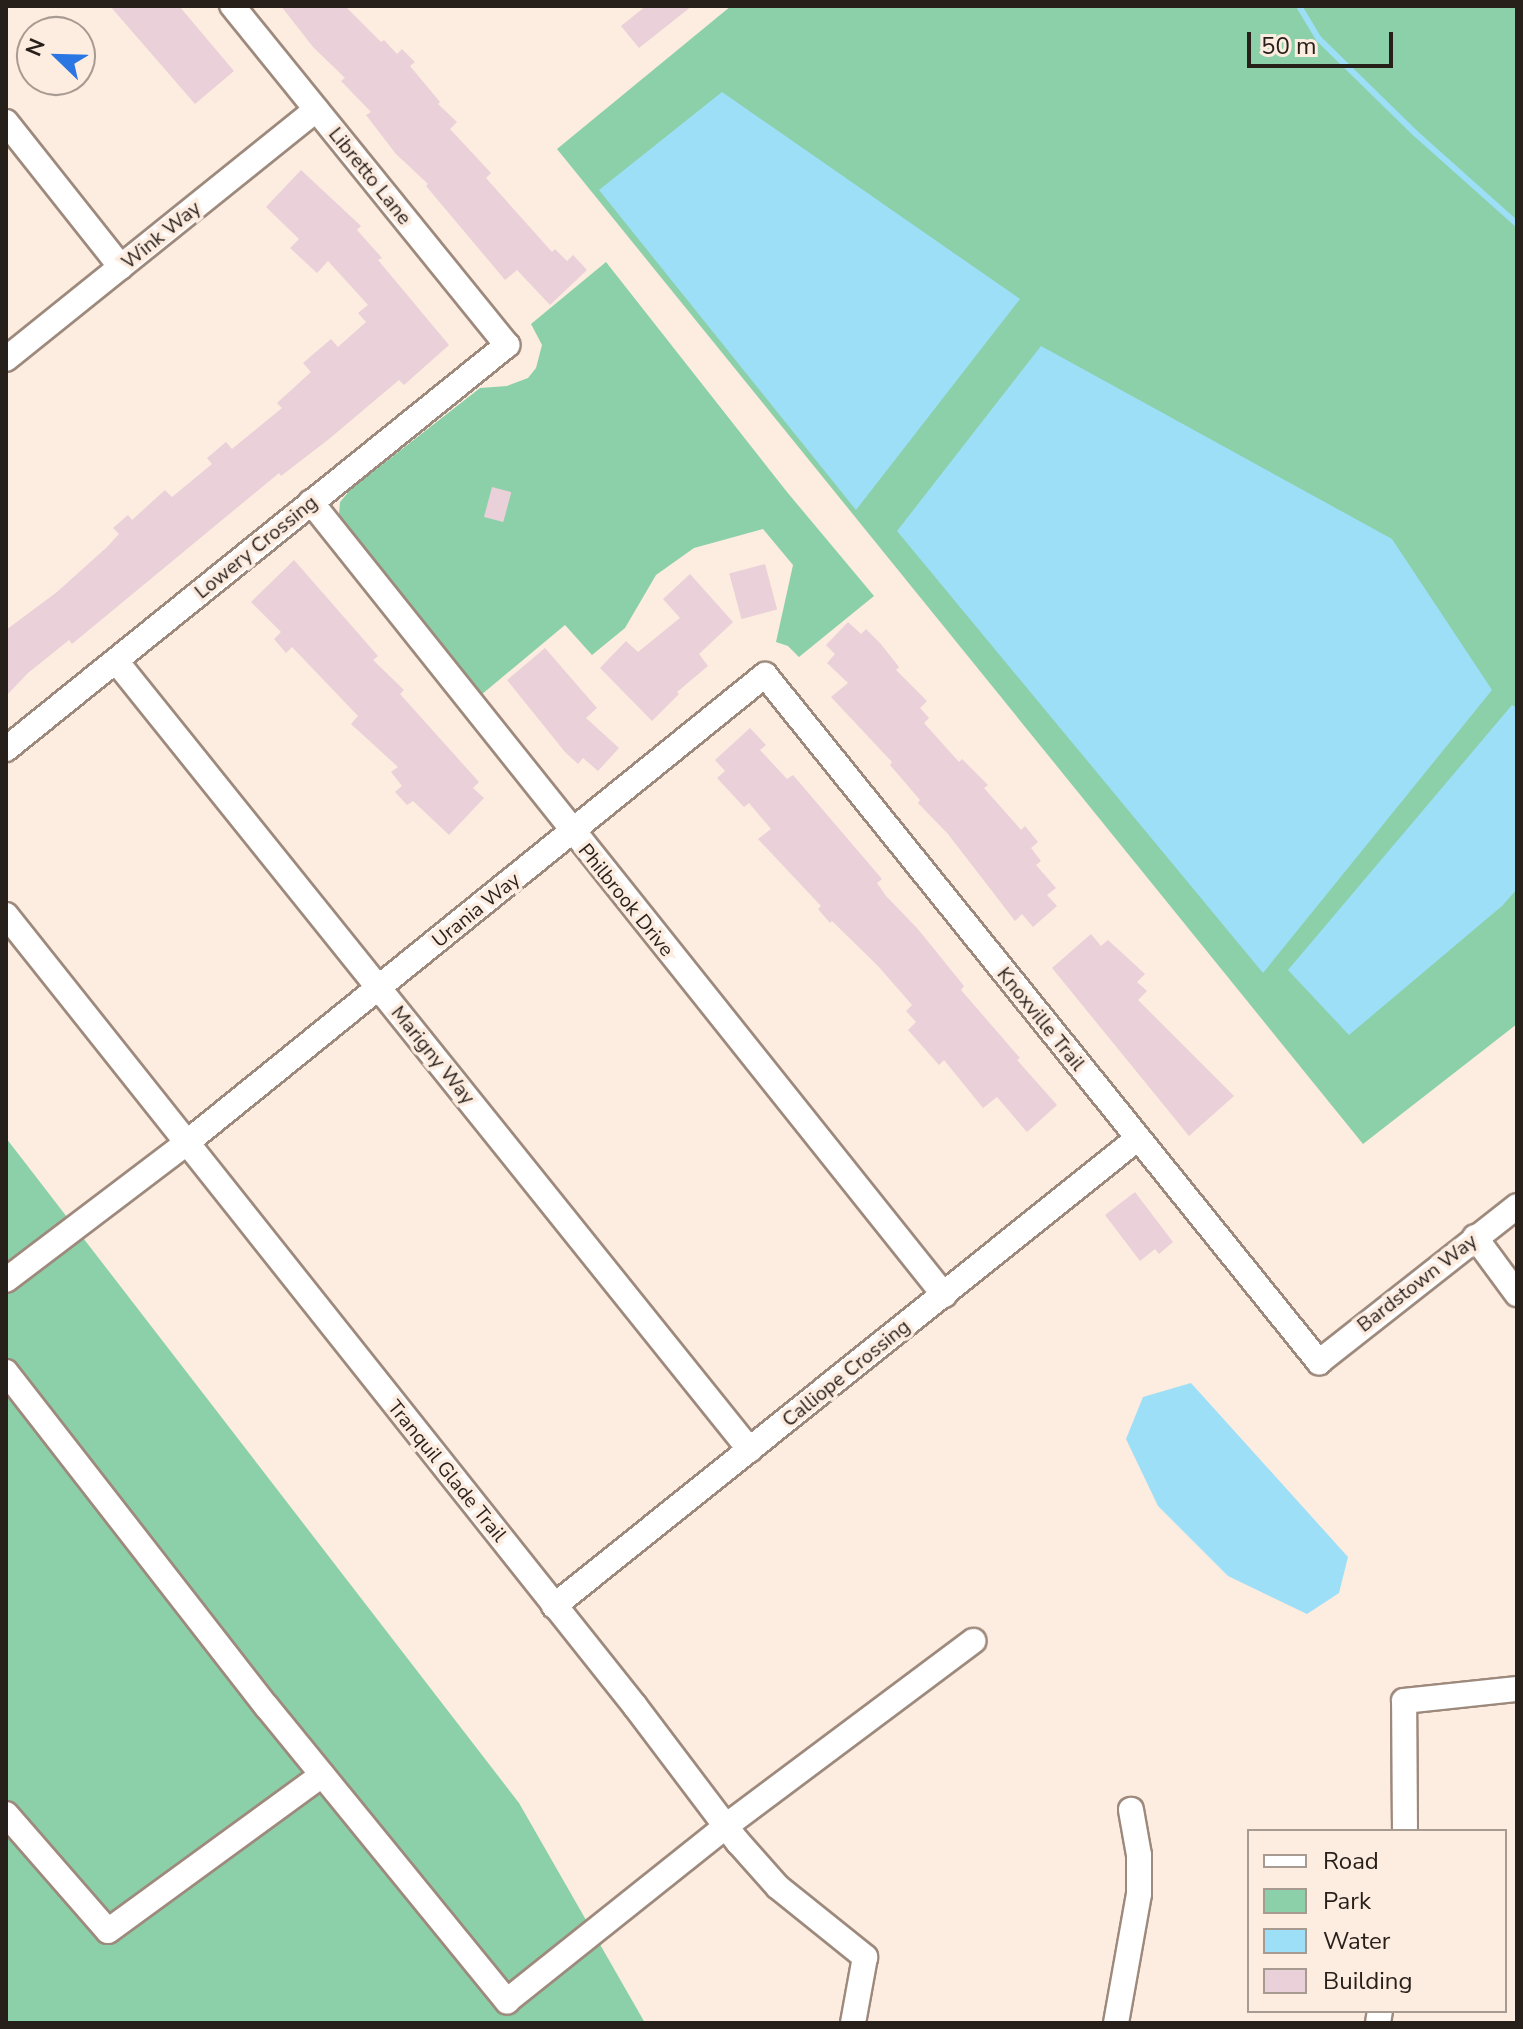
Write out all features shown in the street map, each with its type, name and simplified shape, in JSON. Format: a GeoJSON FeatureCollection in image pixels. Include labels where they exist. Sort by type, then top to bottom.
{"type":"FeatureCollection","features":[{"type":"Feature","properties":{"kind":"street","name":"Libretto Lane"},"geometry":{"type":"LineString","coordinates":[[232,6],[507,345]]}},
{"type":"Feature","properties":{"kind":"street","name":"Wink Way"},"geometry":{"type":"LineString","coordinates":[[6,359],[316,110]]}},
{"type":"Feature","properties":{"kind":"street"},"geometry":{"type":"LineString","coordinates":[[6,122],[121,267]]}},
{"type":"Feature","properties":{"kind":"street","name":"Lowery Crossing"},"geometry":{"type":"LineString","coordinates":[[6,749],[507,345]]}},
{"type":"Feature","properties":{"kind":"street","name":"Philbrook Drive"},"geometry":{"type":"LineString","coordinates":[[311,502],[944,1295]]}},
{"type":"Feature","properties":{"kind":"street","name":"Marigny Way"},"geometry":{"type":"LineString","coordinates":[[116,661],[750,1450]]}},
{"type":"Feature","properties":{"kind":"street","name":"Urania Way"},"geometry":{"type":"LineString","coordinates":[[6,1280],[185,1144],[765,675]]}},
{"type":"Feature","properties":{"kind":"street","name":"Knoxville Trail"},"geometry":{"type":"LineString","coordinates":[[765,675],[1319,1362]]}},
{"type":"Feature","properties":{"kind":"street","name":"Tranquil Glade Trail"},"geometry":{"type":"LineString","coordinates":[[6,915],[726,1826],[778,1887],[865,1957],[853,2023]]}},
{"type":"Feature","properties":{"kind":"street","name":"Calliope Crossing"},"geometry":{"type":"LineString","coordinates":[[554,1606],[1137,1139]]}},
{"type":"Feature","properties":{"kind":"street","name":"Bardstown Way"},"geometry":{"type":"LineString","coordinates":[[1319,1362],[1517,1206]]}},
{"type":"Feature","properties":{"kind":"street"},"geometry":{"type":"LineString","coordinates":[[1475,1237],[1517,1294]]}},
{"type":"Feature","properties":{"kind":"street"},"geometry":{"type":"LineString","coordinates":[[6,1372],[322,1775],[507,2001],[726,1826],[973,1641]]}},
{"type":"Feature","properties":{"kind":"street"},"geometry":{"type":"LineString","coordinates":[[1405,1829],[1408,1777],[1404,1701],[1517,1689]]}},
{"type":"Feature","properties":{"kind":"street"},"geometry":{"type":"LineString","coordinates":[[6,1814],[108,1931],[322,1775]]}},
{"type":"Feature","properties":{"kind":"street"},"geometry":{"type":"LineString","coordinates":[[1116,2023],[1139,1894],[1139,1855],[1131,1810]]}},
{"type":"Feature","properties":{"kind":"green space"},"geometry":{"type":"Polygon","coordinates":[[[731,6],[1517,6],[1517,1024],[1363,1144],[557,149],[731,6]]]}},
{"type":"Feature","properties":{"kind":"green space"},"geometry":{"type":"Polygon","coordinates":[[[606,262],[787,492],[874,596],[799,657],[788,646],[776,642],[793,565],[763,529],[694,548],[656,575],[625,628],[592,655],[565,625],[481,695],[344,525],[339,515],[340,502],[351,489],[480,388],[507,386],[528,378],[536,368],[542,345],[531,324],[606,262]]]}},
{"type":"Feature","properties":{"kind":"green space"},"geometry":{"type":"Polygon","coordinates":[[[6,1138],[519,1803],[645,2023],[6,2023],[6,1138]]]}},
{"type":"Feature","properties":{"kind":"water"},"geometry":{"type":"Polygon","coordinates":[[[722,92],[1020,299],[856,510],[599,190],[722,92]]]}},
{"type":"Feature","properties":{"kind":"water"},"geometry":{"type":"Polygon","coordinates":[[[1041,346],[1392,539],[1492,690],[1263,973],[897,531],[1041,346]]]}},
{"type":"Feature","properties":{"kind":"water"},"geometry":{"type":"Polygon","coordinates":[[[1512,705],[1517,708],[1517,889],[1502,906],[1349,1035],[1288,970],[1512,705]]]}},
{"type":"Feature","properties":{"kind":"water"},"geometry":{"type":"Polygon","coordinates":[[[1191,1383],[1348,1557],[1339,1593],[1307,1614],[1228,1576],[1158,1506],[1126,1439],[1143,1397],[1191,1383]]]}},
{"type":"Feature","properties":{"kind":"building"},"geometry":{"type":"Polygon","coordinates":[[[110,6],[179,6],[234,71],[195,104],[110,6]]]}},
{"type":"Feature","properties":{"kind":"building"},"geometry":{"type":"Polygon","coordinates":[[[281,6],[345,6],[381,42],[384,40],[397,54],[402,49],[415,62],[410,66],[440,102],[438,104],[457,122],[450,129],[491,173],[486,178],[552,252],[555,249],[567,261],[573,255],[587,270],[550,305],[517,270],[505,280],[426,186],[428,184],[396,154],[366,115],[371,112],[341,81],[345,78],[313,47],[281,6]]]}},
{"type":"Feature","properties":{"kind":"building"},"geometry":{"type":"Polygon","coordinates":[[[646,6],[692,6],[639,48],[621,26],[646,6]]]}},
{"type":"Feature","properties":{"kind":"building"},"geometry":{"type":"Polygon","coordinates":[[[301,170],[361,226],[357,230],[382,258],[378,260],[449,345],[404,385],[399,380],[329,439],[281,476],[279,473],[72,644],[69,640],[28,673],[6,696],[6,630],[57,592],[107,547],[119,534],[113,528],[128,515],[132,520],[165,490],[172,497],[212,464],[207,458],[226,442],[232,449],[282,408],[277,403],[311,372],[303,363],[331,339],[338,347],[366,322],[358,313],[368,305],[328,261],[317,273],[290,248],[299,239],[266,207],[301,170]]]}},
{"type":"Feature","properties":{"kind":"building"},"geometry":{"type":"Polygon","coordinates":[[[492,487],[511,492],[503,522],[484,517],[492,487]]]}},
{"type":"Feature","properties":{"kind":"building"},"geometry":{"type":"Polygon","coordinates":[[[294,560],[378,656],[373,660],[404,690],[400,694],[479,782],[473,788],[484,798],[449,835],[413,801],[407,805],[395,792],[402,786],[391,772],[398,767],[351,724],[358,716],[292,647],[286,653],[274,639],[281,632],[251,602],[294,560]]]}},
{"type":"Feature","properties":{"kind":"building"},"geometry":{"type":"Polygon","coordinates":[[[765,564],[777,609],[741,619],[729,574],[765,564]]]}},
{"type":"Feature","properties":{"kind":"building"},"geometry":{"type":"Polygon","coordinates":[[[690,574],[733,622],[699,654],[708,666],[677,692],[679,694],[652,721],[600,668],[626,641],[638,652],[680,618],[663,599],[690,574]]]}},
{"type":"Feature","properties":{"kind":"building"},"geometry":{"type":"Polygon","coordinates":[[[848,622],[861,634],[866,629],[880,643],[899,667],[896,670],[927,701],[920,708],[929,718],[924,723],[959,762],[962,759],[988,785],[984,788],[1021,830],[1025,826],[1038,842],[1031,848],[1041,861],[1036,865],[1056,888],[1047,895],[1057,906],[1033,927],[1022,914],[1015,921],[948,834],[918,803],[920,800],[890,765],[892,762],[831,697],[848,683],[827,663],[835,654],[826,645],[848,622]]]}},
{"type":"Feature","properties":{"kind":"building"},"geometry":{"type":"Polygon","coordinates":[[[545,648],[597,708],[586,718],[619,748],[598,771],[583,758],[578,764],[565,752],[507,680],[545,648]]]}},
{"type":"Feature","properties":{"kind":"building"},"geometry":{"type":"Polygon","coordinates":[[[750,728],[766,745],[760,750],[787,779],[793,775],[882,879],[877,883],[886,896],[917,928],[964,986],[961,990],[1057,1105],[1027,1132],[997,1097],[983,1108],[944,1060],[939,1065],[908,1030],[916,1022],[906,1011],[912,1005],[878,966],[832,921],[830,923],[818,909],[821,906],[758,839],[771,829],[749,803],[744,807],[717,778],[725,771],[715,760],[750,728]]]}},
{"type":"Feature","properties":{"kind":"building"},"geometry":{"type":"Polygon","coordinates":[[[1091,934],[1101,946],[1108,940],[1145,974],[1137,982],[1147,991],[1138,1000],[1234,1096],[1189,1136],[1052,968],[1091,934]]]}},
{"type":"Feature","properties":{"kind":"building"},"geometry":{"type":"Polygon","coordinates":[[[1135,1192],[1173,1242],[1159,1254],[1155,1249],[1140,1261],[1105,1215],[1135,1192]]]}},
{"type":"Feature","properties":{"kind":"waterway"},"geometry":{"type":"LineString","coordinates":[[1299,6],[1319,39],[1415,133],[1517,224]]}}]}
